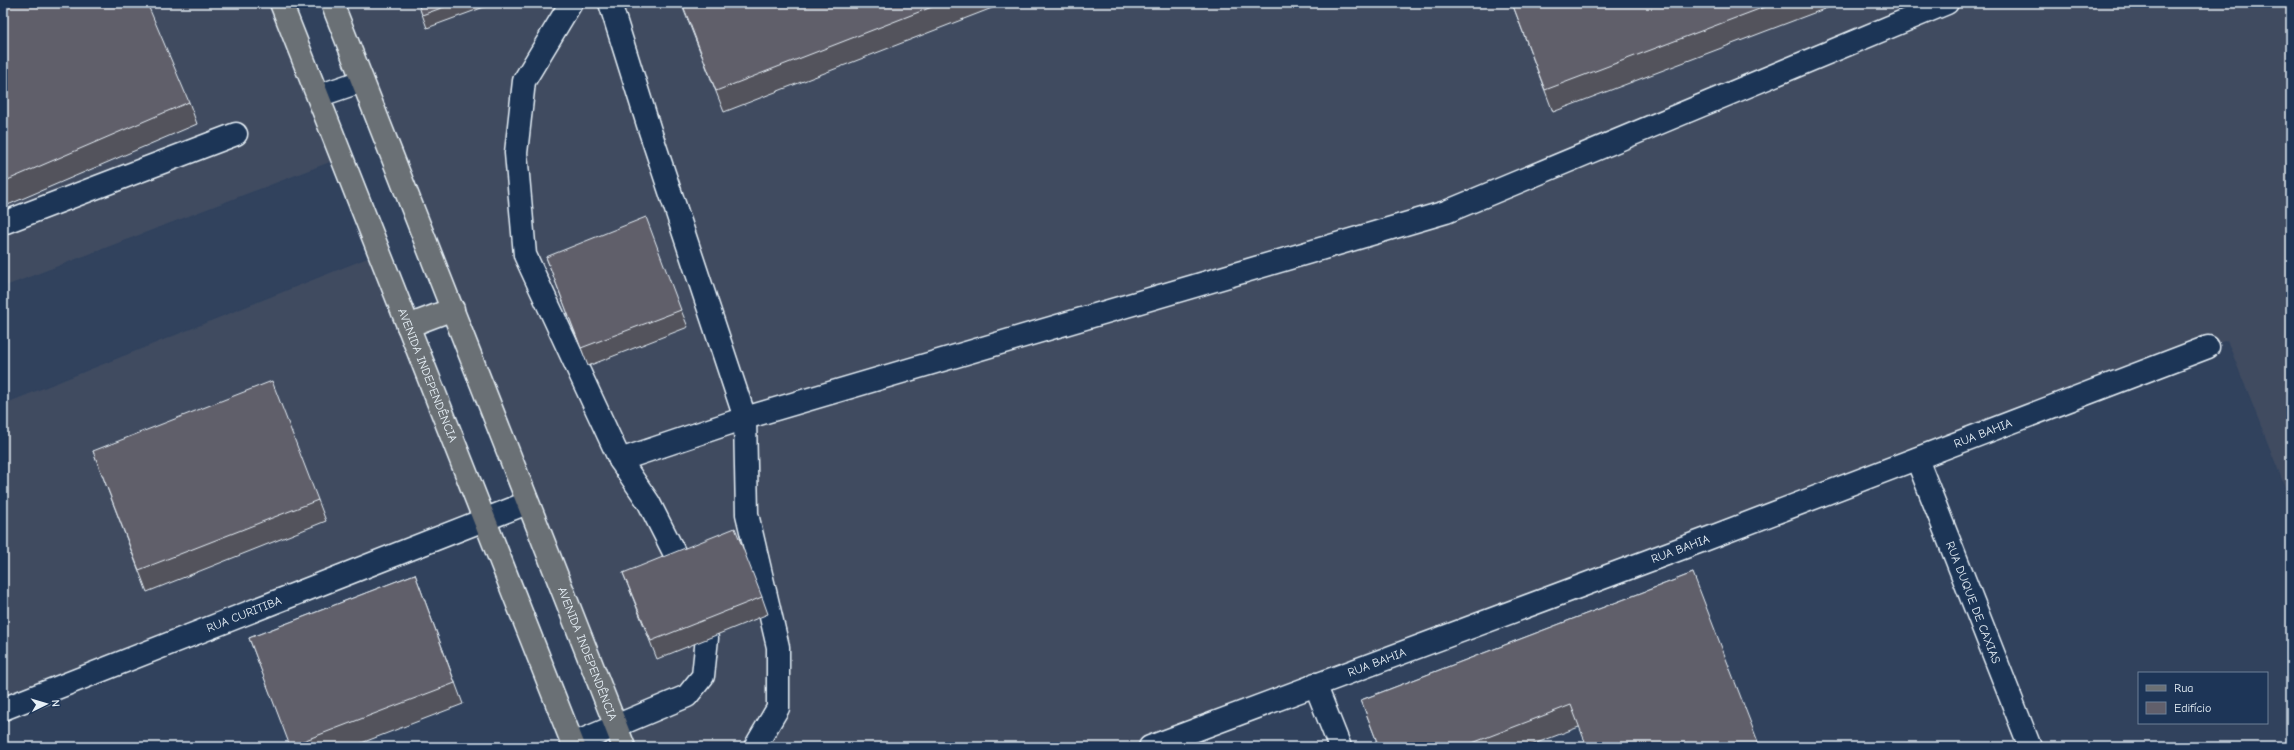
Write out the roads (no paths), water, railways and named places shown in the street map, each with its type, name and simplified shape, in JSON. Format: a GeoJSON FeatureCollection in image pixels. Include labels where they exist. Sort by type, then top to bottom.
{"type":"FeatureCollection","features":[{"type":"Feature","properties":{"kind":"main road","name":"AVENIDA INDEPENDÊNCIA"},"geometry":{"type":"LineString","coordinates":[[281,3],[574,746]]}},
{"type":"Feature","properties":{"kind":"main road","name":"AVENIDA INDEPENDÊNCIA"},"geometry":{"type":"LineString","coordinates":[[332,3],[624,747]]}},
{"type":"Feature","properties":{"kind":"main road"},"geometry":{"type":"LineString","coordinates":[[408,326],[453,309]]}},
{"type":"Feature","properties":{"kind":"street"},"geometry":{"type":"LineString","coordinates":[[571,3],[524,81],[516,153],[525,255],[620,460],[649,503],[682,570]]}},
{"type":"Feature","properties":{"kind":"street"},"geometry":{"type":"LineString","coordinates":[[610,3],[650,131],[745,418],[747,514],[778,647],[778,708],[755,747]]}},
{"type":"Feature","properties":{"kind":"street"},"geometry":{"type":"LineString","coordinates":[[620,460],[745,418],[1446,212],[1947,3]]}},
{"type":"Feature","properties":{"kind":"street"},"geometry":{"type":"LineString","coordinates":[[318,96],[362,81]]}},
{"type":"Feature","properties":{"kind":"street"},"geometry":{"type":"LineString","coordinates":[[3,224],[236,134]]}},
{"type":"Feature","properties":{"kind":"street","name":"RUA BAHIA"},"geometry":{"type":"LineString","coordinates":[[1150,747],[1315,684],[1696,543],[2208,347]]}},
{"type":"Feature","properties":{"kind":"street","name":"RUA DUQUE DE CAXIAS"},"geometry":{"type":"LineString","coordinates":[[1917,458],[2030,747]]}},
{"type":"Feature","properties":{"kind":"street","name":"RUA CURITIBA"},"geometry":{"type":"LineString","coordinates":[[3,709],[527,503]]}},
{"type":"Feature","properties":{"kind":"street"},"geometry":{"type":"LineString","coordinates":[[574,746],[616,726],[687,696],[703,676],[708,638]]}},
{"type":"Feature","properties":{"kind":"street"},"geometry":{"type":"LineString","coordinates":[[1315,684],[1340,747]]}}]}
